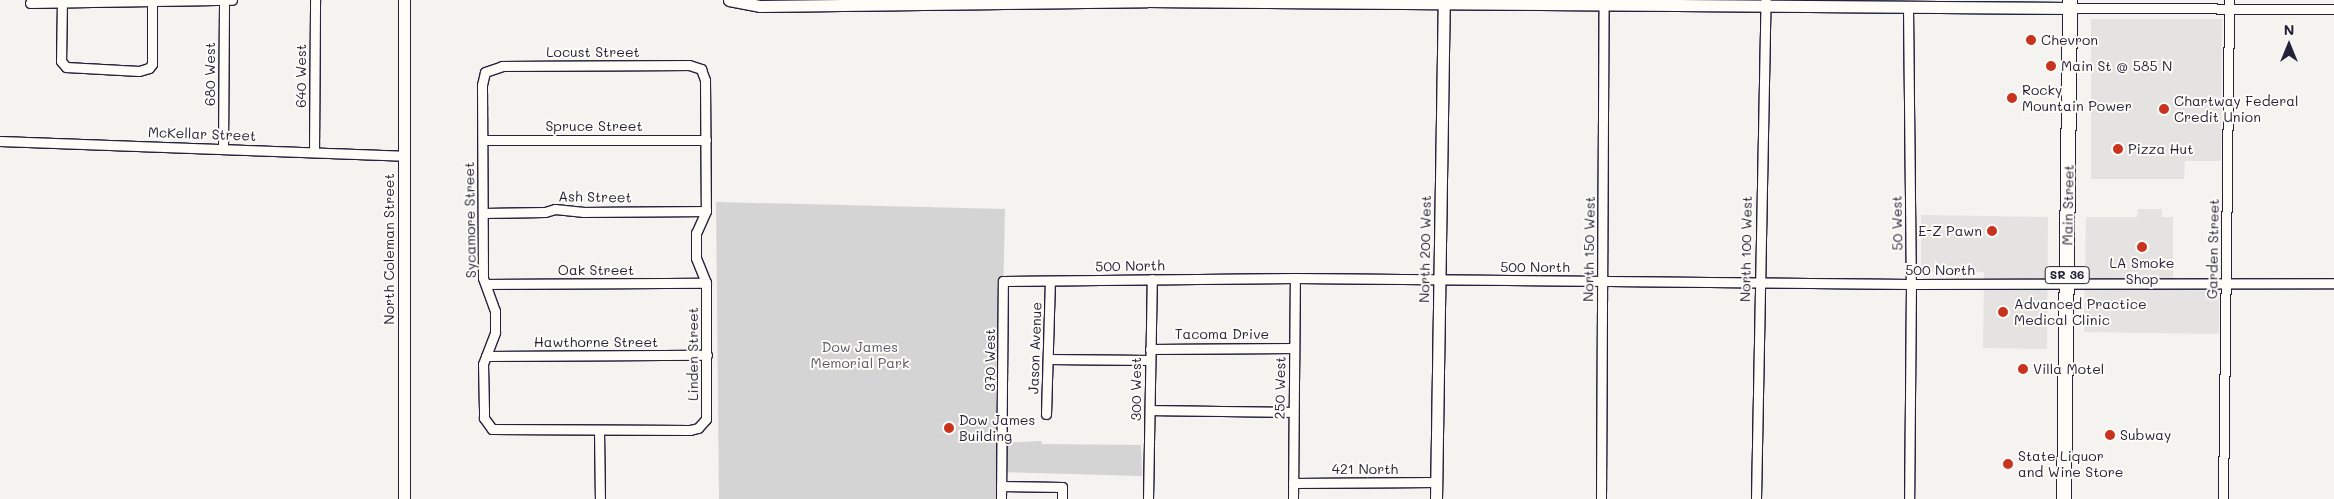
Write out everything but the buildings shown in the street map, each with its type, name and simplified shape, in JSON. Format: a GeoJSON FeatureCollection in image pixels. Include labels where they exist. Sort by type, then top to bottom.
{"type":"FeatureCollection","features":[{"type":"Feature","properties":{"kind":"highway","name":"Main Street"},"geometry":{"type":"LineString","coordinates":[[2064,499],[2070,4]]}},
{"type":"Feature","properties":{"kind":"street","name":"680 West"},"geometry":{"type":"LineString","coordinates":[[223,149],[224,0]]}},
{"type":"Feature","properties":{"kind":"street"},"geometry":{"type":"LineString","coordinates":[[30,3],[62,1],[232,0]]}},
{"type":"Feature","properties":{"kind":"street","name":"640 West"},"geometry":{"type":"LineString","coordinates":[[314,152],[315,0]]}},
{"type":"Feature","properties":{"kind":"street","name":"North Coleman Street"},"geometry":{"type":"LineString","coordinates":[[404,0],[404,499]]}},
{"type":"Feature","properties":{"kind":"street"},"geometry":{"type":"LineString","coordinates":[[62,1],[62,64],[70,69],[139,71],[150,68],[153,59],[153,1]]}},
{"type":"Feature","properties":{"kind":"street"},"geometry":{"type":"LineString","coordinates":[[730,1],[760,6],[1147,1],[1766,2],[1908,7],[2228,4],[2334,9]]}},
{"type":"Feature","properties":{"kind":"street","name":"North 200 West"},"geometry":{"type":"LineString","coordinates":[[1436,499],[1444,2]]}},
{"type":"Feature","properties":{"kind":"street","name":"North 150 West"},"geometry":{"type":"LineString","coordinates":[[1601,499],[1604,2]]}},
{"type":"Feature","properties":{"kind":"street","name":"North 100 West"},"geometry":{"type":"LineString","coordinates":[[1756,499],[1758,283],[1766,2]]}},
{"type":"Feature","properties":{"kind":"street","name":"Garden Street"},"geometry":{"type":"LineString","coordinates":[[2223,499],[2227,283],[2228,4]]}},
{"type":"Feature","properties":{"kind":"street","name":"50 West"},"geometry":{"type":"LineString","coordinates":[[1908,7],[1911,284],[1909,499]]}},
{"type":"Feature","properties":{"kind":"street","name":"Locust Street"},"geometry":{"type":"LineString","coordinates":[[486,72],[502,66],[689,65],[701,69]]}},
{"type":"Feature","properties":{"kind":"street","name":"Linden Street"},"geometry":{"type":"LineString","coordinates":[[487,424],[500,430],[698,428],[707,413],[706,283],[696,258],[696,233],[706,211],[705,80],[701,69]]}},
{"type":"Feature","properties":{"kind":"street","name":"Sycamore Street"},"geometry":{"type":"LineString","coordinates":[[486,72],[482,85],[483,213],[486,284],[495,318],[495,332],[486,356],[484,411],[487,424]]}},
{"type":"Feature","properties":{"kind":"street","name":"Spruce Street"},"geometry":{"type":"LineString","coordinates":[[482,140],[706,140]]}},
{"type":"Feature","properties":{"kind":"street","name":"McKellar Street"},"geometry":{"type":"LineString","coordinates":[[0,141],[404,156]]}},
{"type":"Feature","properties":{"kind":"street","name":"Ash Street"},"geometry":{"type":"LineString","coordinates":[[483,213],[546,212],[555,209],[584,212],[706,211]]}},
{"type":"Feature","properties":{"kind":"street","name":"300 West"},"geometry":{"type":"LineString","coordinates":[[1148,499],[1152,278]]}},
{"type":"Feature","properties":{"kind":"street","name":"500 North"},"geometry":{"type":"LineString","coordinates":[[1003,281],[1295,278],[1440,281],[1911,284],[2334,283]]}},
{"type":"Feature","properties":{"kind":"street","name":"250 West"},"geometry":{"type":"LineString","coordinates":[[1293,499],[1295,278]]}},
{"type":"Feature","properties":{"kind":"street","name":"370 West"},"geometry":{"type":"LineString","coordinates":[[1001,499],[1003,281]]}},
{"type":"Feature","properties":{"kind":"street","name":"Jason Avenue"},"geometry":{"type":"LineString","coordinates":[[1046,414],[1050,282]]}},
{"type":"Feature","properties":{"kind":"street","name":"Oak Street"},"geometry":{"type":"LineString","coordinates":[[486,284],[706,283]]}},
{"type":"Feature","properties":{"kind":"street","name":"Tacoma Drive"},"geometry":{"type":"LineString","coordinates":[[1150,348],[1294,348]]}},
{"type":"Feature","properties":{"kind":"street","name":"Hawthorne Street"},"geometry":{"type":"LineString","coordinates":[[486,356],[707,355]]}},
{"type":"Feature","properties":{"kind":"street"},"geometry":{"type":"LineString","coordinates":[[1048,359],[1150,360]]}},
{"type":"Feature","properties":{"kind":"street"},"geometry":{"type":"LineString","coordinates":[[1150,410],[1293,412]]}},
{"type":"Feature","properties":{"kind":"street"},"geometry":{"type":"LineString","coordinates":[[599,430],[600,499]]}},
{"type":"Feature","properties":{"kind":"street","name":"421 North"},"geometry":{"type":"LineString","coordinates":[[1293,483],[1436,482]]}},
{"type":"Feature","properties":{"kind":"street"},"geometry":{"type":"LineString","coordinates":[[1001,486],[1062,487],[1062,499]]}},
{"type":"Feature","properties":{"kind":"shaded area"},"geometry":{"type":"Polygon","coordinates":[[[2091,19],[2222,19],[2221,161],[2185,161],[2184,179],[2091,179],[2091,19]]]}},
{"type":"Feature","properties":{"kind":"shaded area"},"geometry":{"type":"Polygon","coordinates":[[[2138,209],[2162,209],[2162,217],[2173,217],[2173,290],[2219,291],[2219,334],[2084,332],[2086,217],[2137,217],[2138,209]]]}},
{"type":"Feature","properties":{"kind":"shaded area"},"geometry":{"type":"Polygon","coordinates":[[[1921,215],[2048,217],[2047,349],[1983,348],[1984,272],[1921,272],[1921,215]]]}},
{"type":"Feature","properties":{"kind":"green space","name":"Dow James Memorial Park"},"geometry":{"type":"Polygon","coordinates":[[[716,202],[1005,209],[1000,443],[1041,441],[1042,444],[1141,445],[1142,476],[999,472],[999,499],[719,499],[716,202]]]}},
{"type":"Feature","properties":{"kind":"place","name":"Chevron"},"geometry":{"type":"Point","coordinates":[2031,40]}},
{"type":"Feature","properties":{"kind":"place","name":"Main St @ 585 N"},"geometry":{"type":"Point","coordinates":[2051,66]}},
{"type":"Feature","properties":{"kind":"place","name":"Rocky Mountain Power"},"geometry":{"type":"Point","coordinates":[2012,98]}},
{"type":"Feature","properties":{"kind":"place","name":"Chartway Federal Credit Union"},"geometry":{"type":"Point","coordinates":[2164,109]}},
{"type":"Feature","properties":{"kind":"place","name":"Pizza Hut"},"geometry":{"type":"Point","coordinates":[2118,149]}},
{"type":"Feature","properties":{"kind":"place","name":"E-Z Pawn"},"geometry":{"type":"Point","coordinates":[1992,231]}},
{"type":"Feature","properties":{"kind":"place","name":"LA Smoke Shop"},"geometry":{"type":"Point","coordinates":[2142,247]}},
{"type":"Feature","properties":{"kind":"place","name":"Advanced Practice Medical Clinic"},"geometry":{"type":"Point","coordinates":[2003,312]}},
{"type":"Feature","properties":{"kind":"place","name":"Villa Motel"},"geometry":{"type":"Point","coordinates":[2023,369]}},
{"type":"Feature","properties":{"kind":"place","name":"Dow James Building"},"geometry":{"type":"Point","coordinates":[949,428]}},
{"type":"Feature","properties":{"kind":"place","name":"Subway"},"geometry":{"type":"Point","coordinates":[2110,435]}},
{"type":"Feature","properties":{"kind":"place","name":"State Liquor and Wine Store"},"geometry":{"type":"Point","coordinates":[2008,464]}}]}
